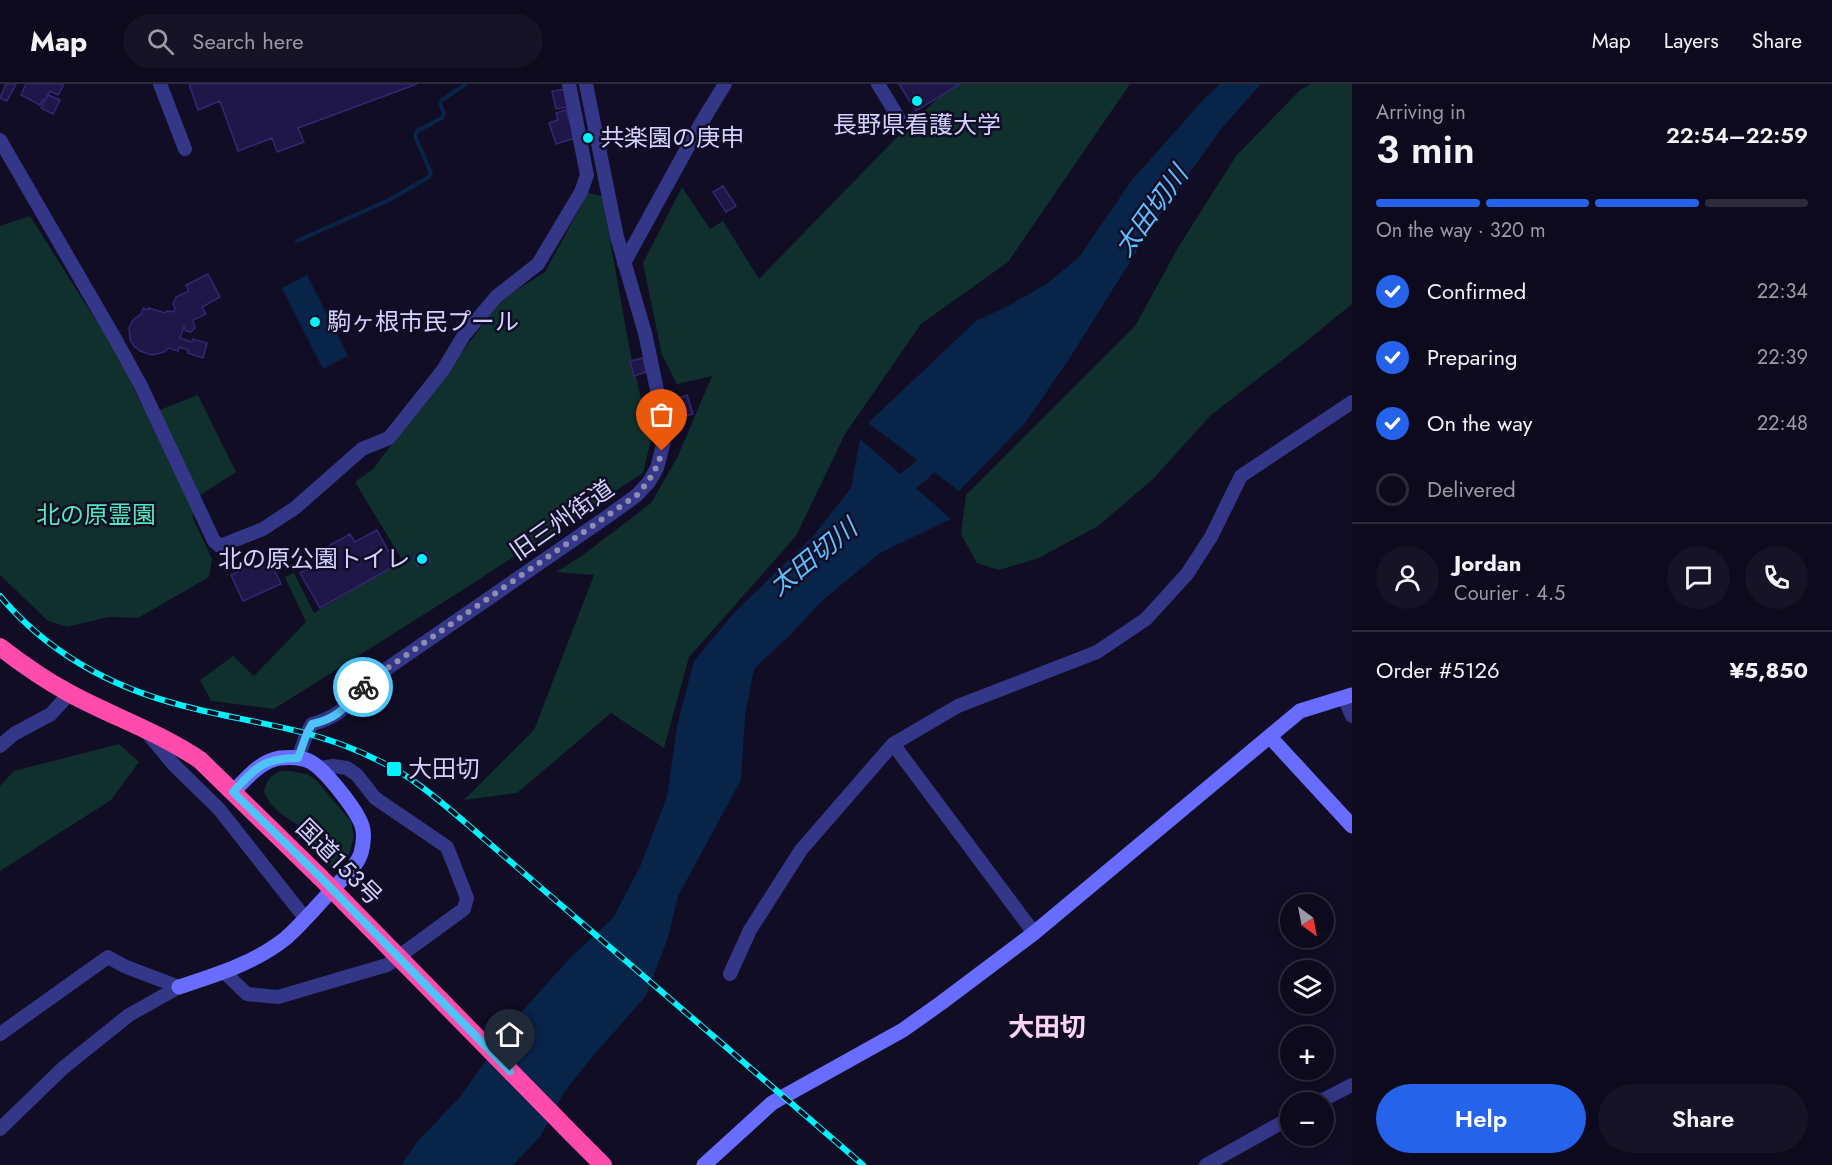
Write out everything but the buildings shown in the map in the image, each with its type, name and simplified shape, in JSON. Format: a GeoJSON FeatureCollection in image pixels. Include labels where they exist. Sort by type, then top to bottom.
{"type":"FeatureCollection","features":[{"type":"Feature","properties":{"kind":"highway","name":"国道153号"},"geometry":{"type":"LineString","coordinates":[[0,647],[27,667],[70,693],[177,744],[200,760],[320,877],[603,1165]]}},
{"type":"Feature","properties":{"kind":"street"},"geometry":{"type":"LineString","coordinates":[[160,84],[185,149]]}},
{"type":"Feature","properties":{"kind":"street"},"geometry":{"type":"LineString","coordinates":[[0,140],[141,386],[214,541],[220,546],[263,529],[294,508],[362,449],[389,438],[443,370],[464,335],[497,296],[538,264],[581,192],[587,175],[569,84]]}},
{"type":"Feature","properties":{"kind":"street","name":"旧三州街道"},"geometry":{"type":"LineString","coordinates":[[298,758],[312,724],[328,720],[340,713],[369,681],[637,495],[649,482],[657,468],[664,441],[662,419],[645,333],[624,263],[605,182],[586,84]]}},
{"type":"Feature","properties":{"kind":"street"},"geometry":{"type":"LineString","coordinates":[[624,263],[725,84]]}},
{"type":"Feature","properties":{"kind":"street"},"geometry":{"type":"LineString","coordinates":[[878,84],[901,123]]}},
{"type":"Feature","properties":{"kind":"street"},"geometry":{"type":"LineString","coordinates":[[730,974],[750,930],[801,850],[893,744],[958,706],[1097,652],[1146,619],[1187,574],[1211,537],[1241,476],[1352,402]]}},
{"type":"Feature","properties":{"kind":"street"},"geometry":{"type":"LineString","coordinates":[[0,746],[7,732],[51,714],[70,693]]}},
{"type":"Feature","properties":{"kind":"street"},"geometry":{"type":"LineString","coordinates":[[704,1165],[772,1103],[903,1030],[941,1004],[1034,933],[1299,711],[1348,697],[1352,716]]}},
{"type":"Feature","properties":{"kind":"street"},"geometry":{"type":"LineString","coordinates":[[143,727],[174,765],[219,809],[305,918]]}},
{"type":"Feature","properties":{"kind":"street"},"geometry":{"type":"LineString","coordinates":[[1270,737],[1352,826]]}},
{"type":"Feature","properties":{"kind":"street"},"geometry":{"type":"LineString","coordinates":[[893,744],[1034,933]]}},
{"type":"Feature","properties":{"kind":"street"},"geometry":{"type":"LineString","coordinates":[[0,1129],[63,1068],[129,1014],[179,987],[224,972],[269,950],[305,918],[347,874],[361,855],[363,828],[356,813],[319,768],[311,762],[298,758],[280,758],[264,763],[233,792]]}},
{"type":"Feature","properties":{"kind":"street"},"geometry":{"type":"LineString","coordinates":[[224,972],[248,994],[278,997],[387,965],[464,909],[467,898],[447,848],[375,798],[357,775],[347,768],[333,766],[319,768]]}},
{"type":"Feature","properties":{"kind":"street"},"geometry":{"type":"LineString","coordinates":[[0,1034],[108,957],[124,966],[179,987]]}},
{"type":"Feature","properties":{"kind":"street"},"geometry":{"type":"LineString","coordinates":[[1334,1094],[1352,1085]]}},
{"type":"Feature","properties":{"kind":"street"},"geometry":{"type":"LineString","coordinates":[[1206,1165],[1280,1124]]}},
{"type":"Feature","properties":{"kind":"green space"},"geometry":{"type":"Polygon","coordinates":[[[953,84],[1130,84],[1008,262],[921,324],[845,434],[796,536],[689,657],[664,748],[611,713],[517,793],[464,800],[534,730],[594,575],[556,572],[583,555],[651,503],[678,456],[712,376],[677,384],[662,355],[643,263],[682,187],[710,229],[723,221],[759,279],[897,137],[953,84]]]}},
{"type":"Feature","properties":{"kind":"green space"},"geometry":{"type":"Polygon","coordinates":[[[1311,84],[1352,84],[1352,304],[1211,415],[1153,479],[1098,526],[1039,558],[999,570],[977,563],[961,534],[966,495],[1135,326],[1179,246],[1236,156],[1300,90],[1311,84]]]}},
{"type":"Feature","properties":{"kind":"green space"},"geometry":{"type":"Polygon","coordinates":[[[588,193],[602,196],[631,356],[651,440],[643,473],[274,709],[211,701],[200,680],[233,656],[254,676],[306,622],[285,577],[294,573],[314,613],[403,561],[355,482],[373,469],[507,296],[545,272],[588,193]]]}},
{"type":"Feature","properties":{"kind":"green space","name":"北の原霊園"},"geometry":{"type":"Polygon","coordinates":[[[30,216],[114,349],[147,415],[198,395],[236,472],[191,501],[197,512],[192,516],[212,559],[209,577],[138,618],[108,617],[67,627],[48,621],[0,575],[0,226],[30,216]]]}},
{"type":"Feature","properties":{"kind":"green space"},"geometry":{"type":"Polygon","coordinates":[[[119,744],[139,762],[111,800],[0,871],[0,786],[14,771],[119,744]]]}},
{"type":"Feature","properties":{"kind":"green space"},"geometry":{"type":"Polygon","coordinates":[[[281,771],[307,774],[316,780],[351,821],[354,836],[349,855],[340,867],[331,868],[310,836],[270,803],[264,792],[266,784],[271,777],[281,771]]]}},
{"type":"Feature","properties":{"kind":"water"},"geometry":{"type":"Polygon","coordinates":[[[1220,84],[1261,84],[1220,130],[1157,219],[1069,359],[1026,422],[959,491],[868,423],[976,321],[1048,283],[1079,257],[1132,180],[1220,84]]]}},
{"type":"Feature","properties":{"kind":"water","name":"駒ヶ根市民プール"},"geometry":{"type":"Polygon","coordinates":[[[307,275],[348,356],[323,369],[282,288],[307,275]]]}},
{"type":"Feature","properties":{"kind":"water"},"geometry":{"type":"Polygon","coordinates":[[[860,439],[951,519],[880,553],[824,599],[754,669],[745,716],[741,780],[678,896],[668,938],[645,997],[565,1091],[540,1137],[513,1165],[401,1165],[418,1141],[460,1097],[517,1017],[570,958],[613,918],[640,867],[667,797],[677,726],[694,661],[734,613],[814,535],[851,488],[860,439]]]}},
{"type":"Feature","properties":{"kind":"waterway"},"geometry":{"type":"LineString","coordinates":[[297,241],[389,200],[429,177],[431,173],[415,136],[417,131],[442,118],[444,114],[440,103],[442,100],[466,84]]}},
{"type":"Feature","properties":{"kind":"waterway","name":"太田切川"},"geometry":{"type":"LineString","coordinates":[[884,498],[920,472],[944,446]]}},
{"type":"Feature","properties":{"kind":"railway"},"geometry":{"type":"LineString","coordinates":[[0,596],[39,635],[83,666],[107,678],[184,706],[324,738],[372,757],[411,779],[459,817],[863,1165]]}},
{"type":"Feature","properties":{"kind":"way so far"},"geometry":{"type":"LineString","coordinates":[[363,687],[637,495],[649,482],[657,468],[662,451]]}},
{"type":"Feature","properties":{"kind":"place","name":"長野県看護大学"},"geometry":{"type":"Point","coordinates":[917,101]}},
{"type":"Feature","properties":{"kind":"place","name":"共楽園の庚申"},"geometry":{"type":"Point","coordinates":[588,138]}},
{"type":"Feature","properties":{"kind":"place","name":"駒ヶ根市民プール"},"geometry":{"type":"Point","coordinates":[315,322]}},
{"type":"Feature","properties":{"kind":"place","name":"北の原公園トイレ"},"geometry":{"type":"Point","coordinates":[422,559]}},
{"type":"Feature","properties":{"kind":"place","name":"大田切"},"geometry":{"type":"Point","coordinates":[394,769]}},
{"type":"Feature","properties":{"kind":"district","name":"大田切"},"geometry":{"type":"Point","coordinates":[1047,1027]}},
{"type":"Feature","properties":{"kind":"route"},"geometry":{"type":"LineString","coordinates":[[363,687],[340,713],[328,720],[312,724],[298,758],[280,758],[264,763],[233,792],[320,877],[510,1071]]}}]}
